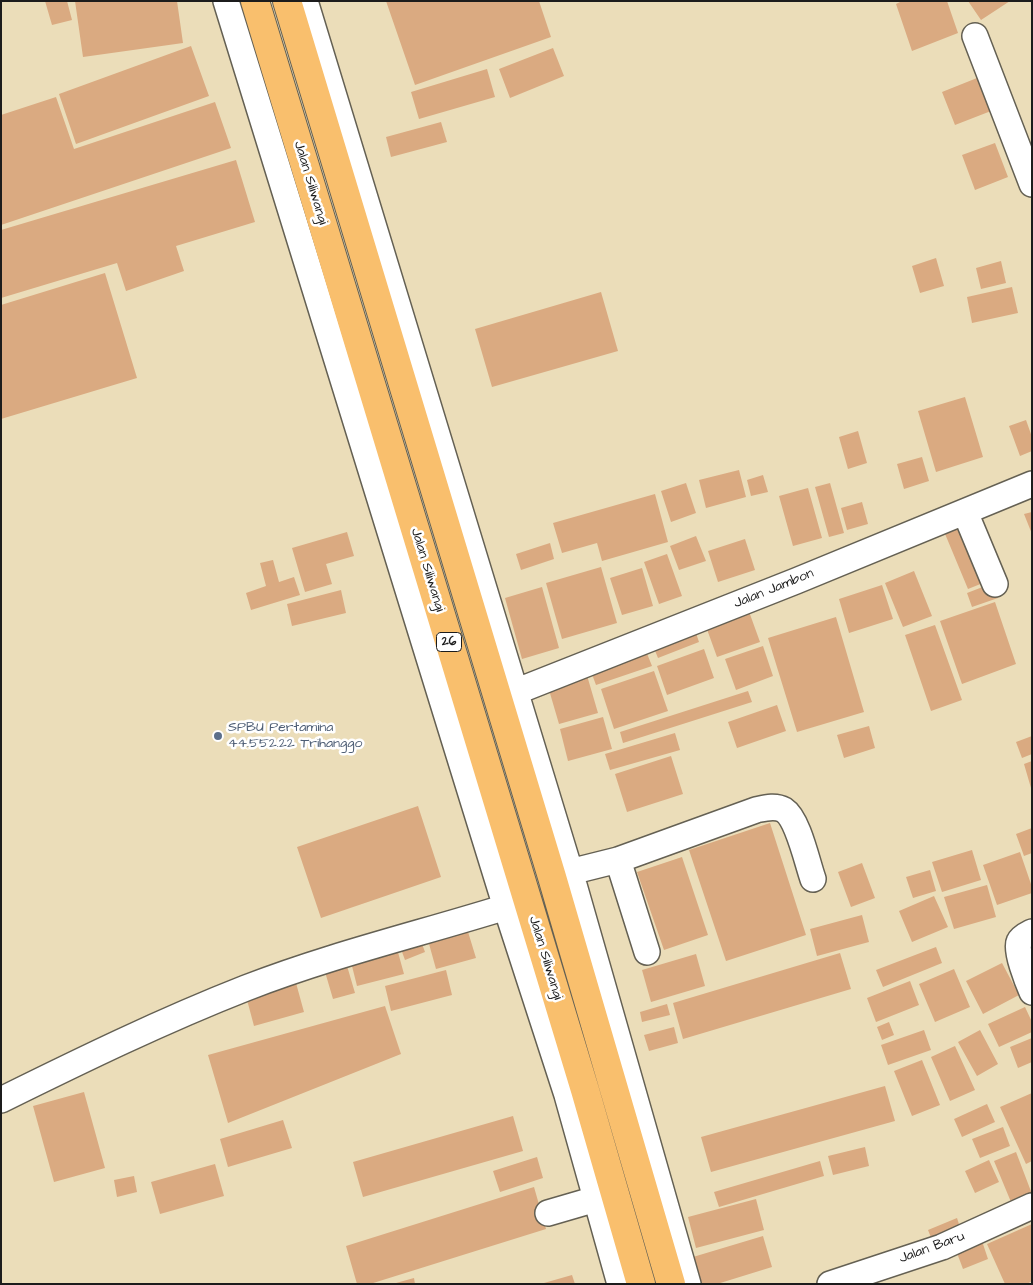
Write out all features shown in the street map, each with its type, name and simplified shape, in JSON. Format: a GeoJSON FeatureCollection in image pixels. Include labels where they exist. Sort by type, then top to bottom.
{"type":"FeatureCollection","features":[{"type":"Feature","properties":{"kind":"highway","name":"Jalan Siliwangi"},"geometry":{"type":"LineString","coordinates":[[255,1],[576,1093],[642,1284]]}},
{"type":"Feature","properties":{"kind":"highway","name":"Jalan Siliwangi"},"geometry":{"type":"LineString","coordinates":[[287,1],[561,874],[671,1284]]}},
{"type":"Feature","properties":{"kind":"street"},"geometry":{"type":"LineString","coordinates":[[226,1],[506,907],[576,1093],[596,1199],[620,1284]]}},
{"type":"Feature","properties":{"kind":"street"},"geometry":{"type":"LineString","coordinates":[[305,1],[515,692],[561,874],[688,1284]]}},
{"type":"Feature","properties":{"kind":"street"},"geometry":{"type":"LineString","coordinates":[[975,36],[1032,184]]}},
{"type":"Feature","properties":{"kind":"street","name":"Jalan Jambon"},"geometry":{"type":"LineString","coordinates":[[515,692],[796,581],[1032,484]]}},
{"type":"Feature","properties":{"kind":"street"},"geometry":{"type":"LineString","coordinates":[[965,512],[995,584]]}},
{"type":"Feature","properties":{"kind":"street"},"geometry":{"type":"LineString","coordinates":[[561,874],[618,860],[756,810],[773,807],[784,810],[794,820],[813,879]]}},
{"type":"Feature","properties":{"kind":"street"},"geometry":{"type":"LineString","coordinates":[[618,860],[647,952]]}},
{"type":"Feature","properties":{"kind":"street"},"geometry":{"type":"LineString","coordinates":[[1,1100],[112,1045],[246,988],[356,950],[506,907]]}},
{"type":"Feature","properties":{"kind":"street"},"geometry":{"type":"LineString","coordinates":[[1032,932],[1019,940],[1018,944],[1023,970],[1032,992]]}},
{"type":"Feature","properties":{"kind":"street"},"geometry":{"type":"LineString","coordinates":[[548,1213],[596,1199]]}},
{"type":"Feature","properties":{"kind":"street","name":"Jalan Baru"},"geometry":{"type":"LineString","coordinates":[[830,1284],[942,1247],[1032,1206]]}},
{"type":"Feature","properties":{"kind":"building"},"geometry":{"type":"Polygon","coordinates":[[[45,1],[67,1],[72,20],[52,25],[45,1]]]}},
{"type":"Feature","properties":{"kind":"building"},"geometry":{"type":"Polygon","coordinates":[[[75,1],[177,1],[183,43],[83,57],[75,1]]]}},
{"type":"Feature","properties":{"kind":"building"},"geometry":{"type":"Polygon","coordinates":[[[386,1],[539,1],[551,37],[415,85],[386,1]]]}},
{"type":"Feature","properties":{"kind":"building"},"geometry":{"type":"Polygon","coordinates":[[[902,1],[947,1],[958,33],[912,51],[896,4],[902,1]]]}},
{"type":"Feature","properties":{"kind":"building"},"geometry":{"type":"Polygon","coordinates":[[[968,1],[1010,1],[981,20],[968,1]]]}},
{"type":"Feature","properties":{"kind":"building"},"geometry":{"type":"Polygon","coordinates":[[[191,46],[209,96],[76,144],[59,94],[191,46]]]}},
{"type":"Feature","properties":{"kind":"building"},"geometry":{"type":"Polygon","coordinates":[[[553,48],[564,76],[510,98],[499,69],[553,48]]]}},
{"type":"Feature","properties":{"kind":"building"},"geometry":{"type":"Polygon","coordinates":[[[487,69],[495,97],[419,119],[411,92],[487,69]]]}},
{"type":"Feature","properties":{"kind":"building"},"geometry":{"type":"Polygon","coordinates":[[[977,78],[991,111],[955,125],[942,92],[977,78]]]}},
{"type":"Feature","properties":{"kind":"building"},"geometry":{"type":"Polygon","coordinates":[[[56,97],[74,149],[215,102],[231,148],[1,225],[1,115],[56,97]]]}},
{"type":"Feature","properties":{"kind":"building"},"geometry":{"type":"Polygon","coordinates":[[[441,122],[447,142],[391,157],[386,137],[441,122]]]}},
{"type":"Feature","properties":{"kind":"building"},"geometry":{"type":"Polygon","coordinates":[[[995,143],[1008,177],[975,190],[962,155],[995,143]]]}},
{"type":"Feature","properties":{"kind":"building"},"geometry":{"type":"Polygon","coordinates":[[[236,160],[255,222],[176,246],[184,271],[126,291],[117,263],[1,298],[1,230],[236,160]]]}},
{"type":"Feature","properties":{"kind":"building"},"geometry":{"type":"Polygon","coordinates":[[[936,258],[944,286],[920,293],[912,266],[936,258]]]}},
{"type":"Feature","properties":{"kind":"building"},"geometry":{"type":"Polygon","coordinates":[[[1001,261],[1006,283],[981,289],[976,268],[1001,261]]]}},
{"type":"Feature","properties":{"kind":"building"},"geometry":{"type":"Polygon","coordinates":[[[105,273],[137,378],[1,419],[1,305],[105,273]]]}},
{"type":"Feature","properties":{"kind":"building"},"geometry":{"type":"Polygon","coordinates":[[[1012,287],[1018,313],[972,323],[967,297],[1012,287]]]}},
{"type":"Feature","properties":{"kind":"building"},"geometry":{"type":"Polygon","coordinates":[[[601,292],[618,351],[492,387],[475,329],[601,292]]]}},
{"type":"Feature","properties":{"kind":"building"},"geometry":{"type":"Polygon","coordinates":[[[965,397],[983,457],[936,472],[918,411],[965,397]]]}},
{"type":"Feature","properties":{"kind":"building"},"geometry":{"type":"Polygon","coordinates":[[[1026,420],[1032,437],[1032,451],[1020,456],[1009,426],[1026,420]]]}},
{"type":"Feature","properties":{"kind":"building"},"geometry":{"type":"Polygon","coordinates":[[[858,431],[867,463],[848,469],[839,437],[858,431]]]}},
{"type":"Feature","properties":{"kind":"building"},"geometry":{"type":"Polygon","coordinates":[[[922,457],[929,481],[904,489],[897,464],[922,457]]]}},
{"type":"Feature","properties":{"kind":"building"},"geometry":{"type":"Polygon","coordinates":[[[739,470],[746,497],[706,508],[699,480],[739,470]]]}},
{"type":"Feature","properties":{"kind":"building"},"geometry":{"type":"Polygon","coordinates":[[[763,475],[768,492],[751,496],[747,480],[763,475]]]}},
{"type":"Feature","properties":{"kind":"building"},"geometry":{"type":"Polygon","coordinates":[[[686,483],[696,513],[671,522],[661,491],[686,483]]]}},
{"type":"Feature","properties":{"kind":"building"},"geometry":{"type":"Polygon","coordinates":[[[830,483],[844,533],[829,537],[815,487],[830,483]]]}},
{"type":"Feature","properties":{"kind":"building"},"geometry":{"type":"Polygon","coordinates":[[[808,488],[822,538],[793,546],[779,496],[808,488]]]}},
{"type":"Feature","properties":{"kind":"building"},"geometry":{"type":"Polygon","coordinates":[[[655,494],[668,542],[602,561],[597,543],[562,553],[553,523],[655,494]]]}},
{"type":"Feature","properties":{"kind":"building"},"geometry":{"type":"Polygon","coordinates":[[[862,502],[868,524],[847,530],[841,508],[862,502]]]}},
{"type":"Feature","properties":{"kind":"building"},"geometry":{"type":"Polygon","coordinates":[[[1032,512],[1032,534],[1024,514],[1032,512]]]}},
{"type":"Feature","properties":{"kind":"building"},"geometry":{"type":"Polygon","coordinates":[[[963,521],[988,581],[968,589],[943,529],[963,521]]]}},
{"type":"Feature","properties":{"kind":"building"},"geometry":{"type":"Polygon","coordinates":[[[347,532],[354,556],[326,564],[332,584],[305,592],[292,548],[347,532]]]}},
{"type":"Feature","properties":{"kind":"building"},"geometry":{"type":"Polygon","coordinates":[[[696,536],[706,561],[679,570],[670,546],[696,536]]]}},
{"type":"Feature","properties":{"kind":"building"},"geometry":{"type":"Polygon","coordinates":[[[745,539],[755,570],[718,582],[708,551],[745,539]]]}},
{"type":"Feature","properties":{"kind":"building"},"geometry":{"type":"Polygon","coordinates":[[[550,543],[554,559],[521,570],[516,554],[550,543]]]}},
{"type":"Feature","properties":{"kind":"building"},"geometry":{"type":"Polygon","coordinates":[[[667,554],[682,596],[659,604],[644,562],[667,554]]]}},
{"type":"Feature","properties":{"kind":"building"},"geometry":{"type":"Polygon","coordinates":[[[273,560],[279,582],[294,577],[300,595],[251,610],[246,593],[266,586],[260,563],[273,560]]]}},
{"type":"Feature","properties":{"kind":"building"},"geometry":{"type":"Polygon","coordinates":[[[601,567],[617,623],[562,639],[546,583],[601,567]]]}},
{"type":"Feature","properties":{"kind":"building"},"geometry":{"type":"Polygon","coordinates":[[[642,568],[653,606],[622,615],[610,578],[642,568]]]}},
{"type":"Feature","properties":{"kind":"building"},"geometry":{"type":"Polygon","coordinates":[[[914,571],[932,616],[903,627],[885,583],[914,571]]]}},
{"type":"Feature","properties":{"kind":"building"},"geometry":{"type":"Polygon","coordinates":[[[993,583],[998,598],[972,607],[967,593],[993,583]]]}},
{"type":"Feature","properties":{"kind":"building"},"geometry":{"type":"Polygon","coordinates":[[[882,585],[893,619],[849,633],[839,599],[882,585]]]}},
{"type":"Feature","properties":{"kind":"building"},"geometry":{"type":"Polygon","coordinates":[[[542,587],[559,648],[522,659],[505,598],[542,587]]]}},
{"type":"Feature","properties":{"kind":"building"},"geometry":{"type":"Polygon","coordinates":[[[341,590],[346,613],[292,626],[287,604],[341,590]]]}},
{"type":"Feature","properties":{"kind":"building"},"geometry":{"type":"Polygon","coordinates":[[[995,602],[1016,664],[962,684],[940,621],[995,602]]]}},
{"type":"Feature","properties":{"kind":"building"},"geometry":{"type":"Polygon","coordinates":[[[747,606],[760,642],[717,657],[704,621],[747,606]]]}},
{"type":"Feature","properties":{"kind":"building"},"geometry":{"type":"Polygon","coordinates":[[[836,617],[864,712],[797,732],[768,638],[836,617]]]}},
{"type":"Feature","properties":{"kind":"building"},"geometry":{"type":"Polygon","coordinates":[[[935,625],[962,700],[931,711],[905,635],[935,625]]]}},
{"type":"Feature","properties":{"kind":"building"},"geometry":{"type":"Polygon","coordinates":[[[694,627],[699,642],[658,658],[652,643],[694,627]]]}},
{"type":"Feature","properties":{"kind":"building"},"geometry":{"type":"Polygon","coordinates":[[[644,646],[652,666],[596,685],[589,666],[644,646]]]}},
{"type":"Feature","properties":{"kind":"building"},"geometry":{"type":"Polygon","coordinates":[[[763,646],[773,676],[736,690],[725,659],[763,646]]]}},
{"type":"Feature","properties":{"kind":"building"},"geometry":{"type":"Polygon","coordinates":[[[704,649],[714,678],[667,695],[657,666],[704,649]]]}},
{"type":"Feature","properties":{"kind":"building"},"geometry":{"type":"Polygon","coordinates":[[[654,671],[668,711],[614,729],[601,689],[654,671]]]}},
{"type":"Feature","properties":{"kind":"building"},"geometry":{"type":"Polygon","coordinates":[[[586,672],[598,713],[559,724],[547,683],[586,672]]]}},
{"type":"Feature","properties":{"kind":"building"},"geometry":{"type":"Polygon","coordinates":[[[748,691],[752,702],[623,743],[620,732],[748,691]]]}},
{"type":"Feature","properties":{"kind":"building"},"geometry":{"type":"Polygon","coordinates":[[[777,705],[786,731],[737,748],[728,722],[777,705]]]}},
{"type":"Feature","properties":{"kind":"building"},"geometry":{"type":"Polygon","coordinates":[[[603,717],[612,749],[568,761],[560,729],[603,717]]]}},
{"type":"Feature","properties":{"kind":"building"},"geometry":{"type":"Polygon","coordinates":[[[869,726],[875,748],[844,758],[837,735],[869,726]]]}},
{"type":"Feature","properties":{"kind":"building"},"geometry":{"type":"Polygon","coordinates":[[[675,733],[680,750],[610,770],[605,754],[675,733]]]}},
{"type":"Feature","properties":{"kind":"building"},"geometry":{"type":"Polygon","coordinates":[[[1032,736],[1032,754],[1022,758],[1016,742],[1032,736]]]}},
{"type":"Feature","properties":{"kind":"building"},"geometry":{"type":"Polygon","coordinates":[[[671,756],[683,794],[627,812],[615,774],[671,756]]]}},
{"type":"Feature","properties":{"kind":"building"},"geometry":{"type":"Polygon","coordinates":[[[1032,761],[1032,788],[1031,788],[1024,764],[1032,761]]]}},
{"type":"Feature","properties":{"kind":"building"},"geometry":{"type":"Polygon","coordinates":[[[418,806],[441,877],[321,918],[297,847],[418,806]]]}},
{"type":"Feature","properties":{"kind":"building"},"geometry":{"type":"Polygon","coordinates":[[[770,823],[806,935],[726,961],[689,850],[770,823]]]}},
{"type":"Feature","properties":{"kind":"building"},"geometry":{"type":"Polygon","coordinates":[[[1032,828],[1032,853],[1024,856],[1016,834],[1032,828]]]}},
{"type":"Feature","properties":{"kind":"building"},"geometry":{"type":"Polygon","coordinates":[[[972,850],[981,880],[942,892],[932,862],[972,850]]]}},
{"type":"Feature","properties":{"kind":"building"},"geometry":{"type":"Polygon","coordinates":[[[1020,852],[1032,887],[1032,893],[997,905],[983,865],[1020,852]]]}},
{"type":"Feature","properties":{"kind":"building"},"geometry":{"type":"Polygon","coordinates":[[[682,857],[708,935],[664,950],[637,872],[682,857]]]}},
{"type":"Feature","properties":{"kind":"building"},"geometry":{"type":"Polygon","coordinates":[[[862,863],[875,898],[851,907],[838,872],[862,863]]]}},
{"type":"Feature","properties":{"kind":"building"},"geometry":{"type":"Polygon","coordinates":[[[930,870],[936,891],[913,898],[906,877],[930,870]]]}},
{"type":"Feature","properties":{"kind":"building"},"geometry":{"type":"Polygon","coordinates":[[[987,885],[996,917],[954,929],[944,897],[987,885]]]}},
{"type":"Feature","properties":{"kind":"building"},"geometry":{"type":"Polygon","coordinates":[[[934,896],[948,927],[912,942],[899,911],[934,896]]]}},
{"type":"Feature","properties":{"kind":"building"},"geometry":{"type":"Polygon","coordinates":[[[862,915],[869,942],[817,956],[810,929],[862,915]]]}},
{"type":"Feature","properties":{"kind":"building"},"geometry":{"type":"Polygon","coordinates":[[[465,922],[476,958],[436,969],[426,933],[465,922]]]}},
{"type":"Feature","properties":{"kind":"building"},"geometry":{"type":"Polygon","coordinates":[[[418,933],[425,952],[405,960],[398,941],[418,933]]]}},
{"type":"Feature","properties":{"kind":"building"},"geometry":{"type":"Polygon","coordinates":[[[396,945],[404,974],[357,986],[350,958],[396,945]]]}},
{"type":"Feature","properties":{"kind":"building"},"geometry":{"type":"Polygon","coordinates":[[[936,947],[942,963],[883,987],[876,970],[936,947]]]}},
{"type":"Feature","properties":{"kind":"building"},"geometry":{"type":"Polygon","coordinates":[[[840,953],[851,989],[683,1039],[673,1003],[840,953]]]}},
{"type":"Feature","properties":{"kind":"building"},"geometry":{"type":"Polygon","coordinates":[[[696,954],[705,986],[651,1002],[642,970],[696,954]]]}},
{"type":"Feature","properties":{"kind":"building"},"geometry":{"type":"Polygon","coordinates":[[[345,959],[355,993],[333,999],[323,965],[345,959]]]}},
{"type":"Feature","properties":{"kind":"building"},"geometry":{"type":"Polygon","coordinates":[[[1002,963],[1019,995],[983,1014],[966,981],[1002,963]]]}},
{"type":"Feature","properties":{"kind":"building"},"geometry":{"type":"Polygon","coordinates":[[[954,969],[970,1007],[935,1022],[919,984],[954,969]]]}},
{"type":"Feature","properties":{"kind":"building"},"geometry":{"type":"Polygon","coordinates":[[[446,970],[452,995],[391,1011],[385,986],[446,970]]]}},
{"type":"Feature","properties":{"kind":"building"},"geometry":{"type":"Polygon","coordinates":[[[910,981],[919,1005],[876,1022],[867,998],[910,981]]]}},
{"type":"Feature","properties":{"kind":"building"},"geometry":{"type":"Polygon","coordinates":[[[296,983],[304,1012],[254,1026],[246,996],[296,983]]]}},
{"type":"Feature","properties":{"kind":"building"},"geometry":{"type":"Polygon","coordinates":[[[667,1004],[670,1015],[642,1022],[640,1012],[667,1004]]]}},
{"type":"Feature","properties":{"kind":"building"},"geometry":{"type":"Polygon","coordinates":[[[385,1006],[401,1054],[228,1123],[208,1055],[385,1006]]]}},
{"type":"Feature","properties":{"kind":"building"},"geometry":{"type":"Polygon","coordinates":[[[1025,1007],[1032,1022],[1032,1032],[999,1047],[988,1024],[1025,1007]]]}},
{"type":"Feature","properties":{"kind":"building"},"geometry":{"type":"Polygon","coordinates":[[[889,1022],[894,1035],[882,1040],[877,1027],[889,1022]]]}},
{"type":"Feature","properties":{"kind":"building"},"geometry":{"type":"Polygon","coordinates":[[[674,1027],[678,1043],[649,1051],[644,1035],[674,1027]]]}},
{"type":"Feature","properties":{"kind":"building"},"geometry":{"type":"Polygon","coordinates":[[[924,1030],[931,1050],[888,1065],[881,1045],[924,1030]]]}},
{"type":"Feature","properties":{"kind":"building"},"geometry":{"type":"Polygon","coordinates":[[[980,1030],[998,1064],[977,1076],[958,1042],[980,1030]]]}},
{"type":"Feature","properties":{"kind":"building"},"geometry":{"type":"Polygon","coordinates":[[[1032,1038],[1032,1062],[1018,1068],[1010,1047],[1032,1038]]]}},
{"type":"Feature","properties":{"kind":"building"},"geometry":{"type":"Polygon","coordinates":[[[955,1046],[975,1090],[950,1101],[931,1057],[955,1046]]]}},
{"type":"Feature","properties":{"kind":"building"},"geometry":{"type":"Polygon","coordinates":[[[922,1060],[940,1105],[912,1116],[894,1071],[922,1060]]]}},
{"type":"Feature","properties":{"kind":"building"},"geometry":{"type":"Polygon","coordinates":[[[885,1086],[895,1121],[711,1172],[701,1137],[885,1086]]]}},
{"type":"Feature","properties":{"kind":"building"},"geometry":{"type":"Polygon","coordinates":[[[84,1092],[105,1168],[54,1182],[33,1106],[84,1092]]]}},
{"type":"Feature","properties":{"kind":"building"},"geometry":{"type":"Polygon","coordinates":[[[1032,1093],[1032,1161],[1026,1164],[1000,1107],[1032,1093]]]}},
{"type":"Feature","properties":{"kind":"building"},"geometry":{"type":"Polygon","coordinates":[[[987,1104],[995,1122],[962,1137],[954,1119],[987,1104]]]}},
{"type":"Feature","properties":{"kind":"building"},"geometry":{"type":"Polygon","coordinates":[[[513,1116],[523,1151],[363,1197],[353,1162],[513,1116]]]}},
{"type":"Feature","properties":{"kind":"building"},"geometry":{"type":"Polygon","coordinates":[[[283,1120],[292,1148],[228,1167],[220,1139],[283,1120]]]}},
{"type":"Feature","properties":{"kind":"building"},"geometry":{"type":"Polygon","coordinates":[[[1003,1127],[1010,1146],[980,1158],[972,1139],[1003,1127]]]}},
{"type":"Feature","properties":{"kind":"building"},"geometry":{"type":"Polygon","coordinates":[[[865,1147],[869,1166],[833,1175],[828,1156],[865,1147]]]}},
{"type":"Feature","properties":{"kind":"building"},"geometry":{"type":"Polygon","coordinates":[[[1016,1152],[1032,1194],[1011,1202],[994,1161],[1016,1152]]]}},
{"type":"Feature","properties":{"kind":"building"},"geometry":{"type":"Polygon","coordinates":[[[537,1157],[543,1178],[500,1192],[493,1171],[537,1157]]]}},
{"type":"Feature","properties":{"kind":"building"},"geometry":{"type":"Polygon","coordinates":[[[989,1160],[999,1182],[975,1193],[965,1171],[989,1160]]]}},
{"type":"Feature","properties":{"kind":"building"},"geometry":{"type":"Polygon","coordinates":[[[820,1161],[824,1176],[719,1207],[714,1192],[820,1161]]]}},
{"type":"Feature","properties":{"kind":"building"},"geometry":{"type":"Polygon","coordinates":[[[215,1164],[224,1196],[160,1214],[151,1182],[215,1164]]]}},
{"type":"Feature","properties":{"kind":"building"},"geometry":{"type":"Polygon","coordinates":[[[134,1176],[137,1192],[117,1197],[114,1180],[134,1176]]]}},
{"type":"Feature","properties":{"kind":"building"},"geometry":{"type":"Polygon","coordinates":[[[534,1187],[546,1229],[370,1284],[357,1284],[346,1246],[534,1187]]]}},
{"type":"Feature","properties":{"kind":"building"},"geometry":{"type":"Polygon","coordinates":[[[756,1199],[764,1230],[696,1248],[688,1217],[756,1199]]]}},
{"type":"Feature","properties":{"kind":"building"},"geometry":{"type":"Polygon","coordinates":[[[957,1218],[962,1233],[934,1245],[928,1230],[957,1218]]]}},
{"type":"Feature","properties":{"kind":"building"},"geometry":{"type":"Polygon","coordinates":[[[1032,1224],[1032,1281],[1027,1284],[1005,1284],[987,1244],[1032,1224]]]}},
{"type":"Feature","properties":{"kind":"building"},"geometry":{"type":"Polygon","coordinates":[[[980,1235],[988,1259],[963,1269],[954,1245],[980,1235]]]}},
{"type":"Feature","properties":{"kind":"building"},"geometry":{"type":"Polygon","coordinates":[[[763,1236],[772,1267],[717,1284],[701,1284],[693,1257],[763,1236]]]}},
{"type":"Feature","properties":{"kind":"building"},"geometry":{"type":"Polygon","coordinates":[[[572,1275],[575,1284],[544,1284],[544,1283],[572,1275]]]}},
{"type":"Feature","properties":{"kind":"building"},"geometry":{"type":"Polygon","coordinates":[[[414,1278],[415,1284],[396,1284],[396,1283],[414,1278]]]}},
{"type":"Feature","properties":{"kind":"place","name":"SPBU Pertamina 44.552.22 Trihanggo"},"geometry":{"type":"Point","coordinates":[218,736]}}]}
